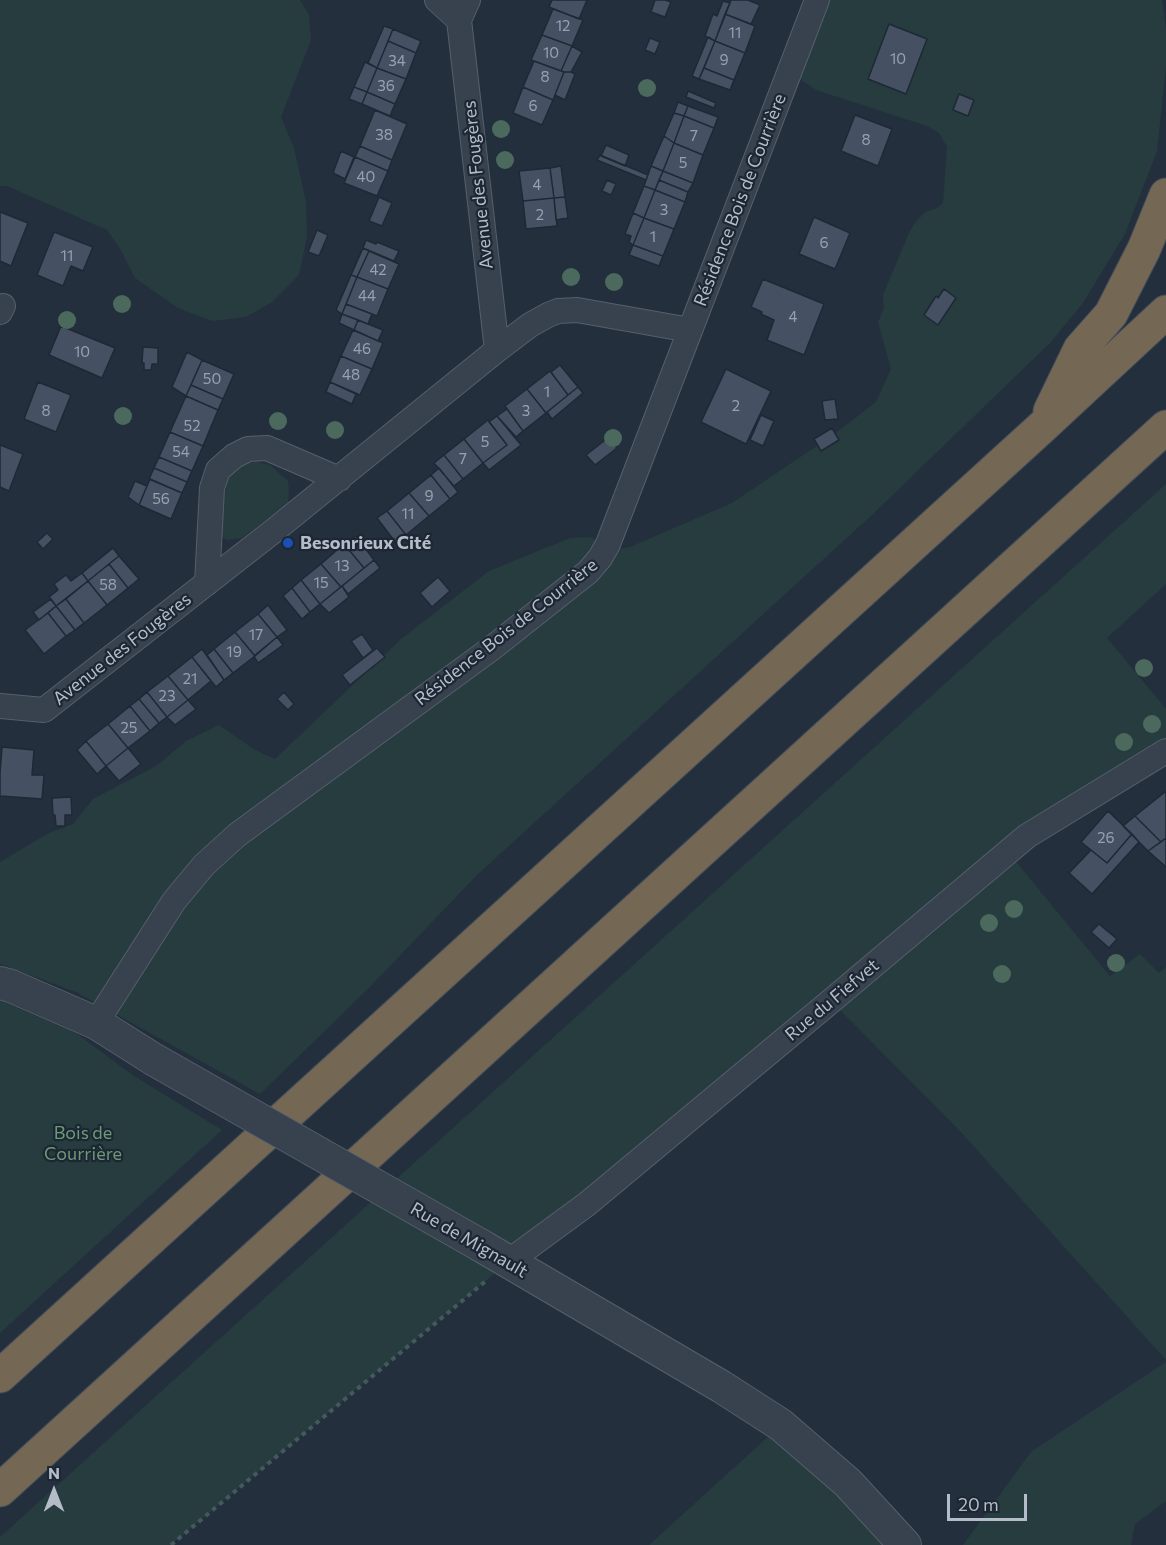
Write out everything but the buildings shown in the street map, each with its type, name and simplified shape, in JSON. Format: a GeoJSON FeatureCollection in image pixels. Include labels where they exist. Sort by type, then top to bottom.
{"type":"FeatureCollection","features":[{"type":"Feature","properties":{"kind":"highway"},"geometry":{"type":"LineString","coordinates":[[1041,428],[1080,349],[1111,314],[1144,249],[1166,195]]}},
{"type":"Feature","properties":{"kind":"highway"},"geometry":{"type":"LineString","coordinates":[[0,1376],[1166,312]]}},
{"type":"Feature","properties":{"kind":"highway"},"geometry":{"type":"LineString","coordinates":[[0,1490],[1166,427]]}},
{"type":"Feature","properties":{"kind":"street","name":"Avenue des Fougères"},"geometry":{"type":"LineString","coordinates":[[437,0],[464,10],[496,350]]}},
{"type":"Feature","properties":{"kind":"street","name":"Résidence Bois de Courrière"},"geometry":{"type":"LineString","coordinates":[[96,1023],[174,901],[204,865],[237,835],[492,648],[588,572],[600,558],[608,544],[817,0]]}},
{"type":"Feature","properties":{"kind":"street","name":"Avenue des Fougères"},"geometry":{"type":"LineString","coordinates":[[0,706],[44,710],[339,479],[496,350],[548,315],[558,311],[577,310],[690,330]]}},
{"type":"Feature","properties":{"kind":"street","name":"Avenue des Fougères"},"geometry":{"type":"LineString","coordinates":[[207,583],[212,488],[218,471],[234,456],[248,449],[267,448],[339,479]]}},
{"type":"Feature","properties":{"kind":"street","name":"Rue du Fiefvet"},"geometry":{"type":"LineString","coordinates":[[508,1262],[587,1204],[1028,836],[1166,751]]}},
{"type":"Feature","properties":{"kind":"street","name":"Rue de Mignault"},"geometry":{"type":"LineString","coordinates":[[0,983],[96,1023],[153,1059],[480,1245],[722,1387],[781,1425],[848,1483],[905,1545]]}},
{"type":"Feature","properties":{"kind":"path"},"geometry":{"type":"LineString","coordinates":[[171,1545],[508,1262]]}},
{"type":"Feature","properties":{"kind":"green space"},"geometry":{"type":"Polygon","coordinates":[[[0,0],[300,0],[309,15],[311,40],[281,117],[294,148],[306,202],[307,237],[299,275],[272,302],[246,317],[212,321],[178,308],[135,278],[107,230],[7,186],[0,186],[0,0]]]}},
{"type":"Feature","properties":{"kind":"green space"},"geometry":{"type":"Polygon","coordinates":[[[817,0],[1162,0],[1166,29],[1166,67],[1157,151],[1125,234],[1083,303],[1051,342],[873,514],[477,875],[368,989],[260,1094],[76,992],[0,964],[0,862],[49,833],[73,824],[93,799],[156,766],[186,741],[219,725],[255,750],[275,759],[401,639],[489,571],[570,538],[589,537],[608,544],[615,550],[630,547],[732,503],[833,435],[876,402],[891,369],[878,322],[884,308],[883,295],[914,224],[925,212],[943,203],[947,147],[939,133],[927,126],[816,90],[800,79],[793,62],[817,0]]]}},
{"type":"Feature","properties":{"kind":"green space"},"geometry":{"type":"Polygon","coordinates":[[[257,462],[270,465],[288,481],[288,503],[242,538],[227,540],[221,536],[219,526],[228,479],[234,470],[245,463],[257,462]]]}},
{"type":"Feature","properties":{"kind":"green space"},"geometry":{"type":"Polygon","coordinates":[[[1166,484],[1166,584],[1107,638],[1166,709],[1166,751],[1008,852],[1110,976],[1140,954],[1159,973],[1166,967],[1166,1360],[959,1130],[831,1001],[508,1262],[171,1545],[0,1545],[0,1537],[1166,484]]]}},
{"type":"Feature","properties":{"kind":"green space","name":"Bois de Courrière"},"geometry":{"type":"Polygon","coordinates":[[[0,1000],[76,1033],[134,1076],[222,1130],[0,1333],[0,1000]]]}},
{"type":"Feature","properties":{"kind":"green space"},"geometry":{"type":"Polygon","coordinates":[[[1166,1362],[1166,1501],[1135,1524],[1131,1545],[963,1545],[1031,1452],[1166,1362]]]}},
{"type":"Feature","properties":{"kind":"green space"},"geometry":{"type":"Polygon","coordinates":[[[781,1425],[905,1545],[649,1545],[781,1425]]]}},
{"type":"Feature","properties":{"kind":"place","name":"Besonrieux Cité"},"geometry":{"type":"Point","coordinates":[288,543]}}]}
